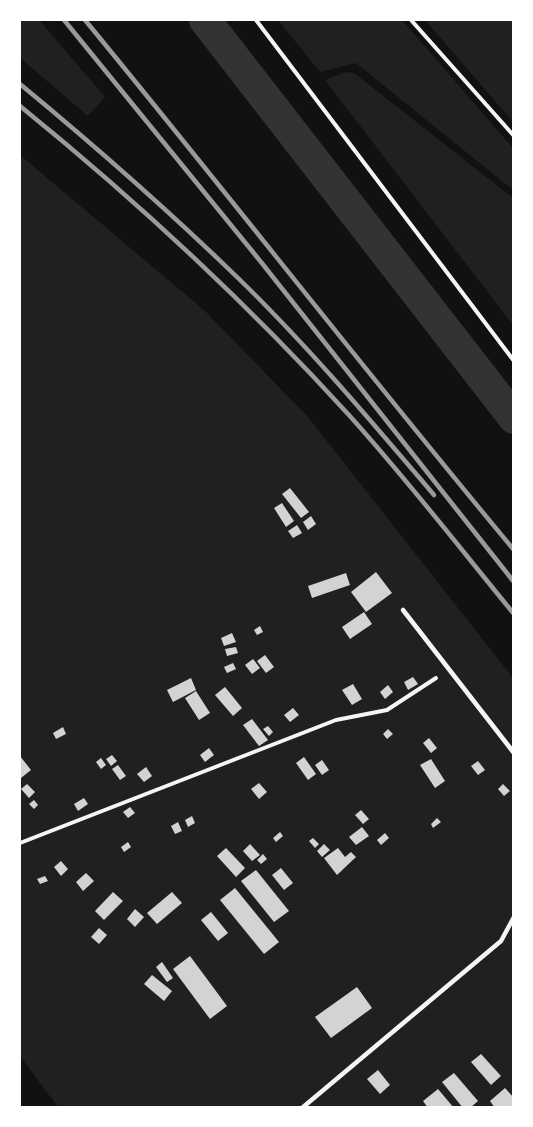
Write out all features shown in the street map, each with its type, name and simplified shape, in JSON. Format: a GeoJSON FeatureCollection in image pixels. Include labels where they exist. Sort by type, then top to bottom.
{"type":"FeatureCollection","features":[{"type":"Feature","properties":{"kind":"lane"},"geometry":{"type":"LineString","coordinates":[[403,610],[513,753]]}},
{"type":"Feature","properties":{"kind":"lane"},"geometry":{"type":"LineString","coordinates":[[302,1107],[501,940],[513,916]]}},
{"type":"Feature","properties":{"kind":"path"},"geometry":{"type":"LineString","coordinates":[[255,20],[513,361]]}},
{"type":"Feature","properties":{"kind":"path"},"geometry":{"type":"LineString","coordinates":[[411,20],[513,136]]}},
{"type":"Feature","properties":{"kind":"path"},"geometry":{"type":"LineString","coordinates":[[20,843],[336,720],[387,710],[449,669]]}},
{"type":"Feature","properties":{"kind":"shaded area"},"geometry":{"type":"Polygon","coordinates":[[[20,20],[39,20],[105,97],[88,116],[20,58],[20,20]]]}},
{"type":"Feature","properties":{"kind":"shaded area"},"geometry":{"type":"Polygon","coordinates":[[[278,20],[402,20],[513,148],[513,190],[356,63],[320,72],[278,20]]]}},
{"type":"Feature","properties":{"kind":"shaded area"},"geometry":{"type":"Polygon","coordinates":[[[425,20],[513,20],[513,122],[425,20]]]}},
{"type":"Feature","properties":{"kind":"shaded area"},"geometry":{"type":"Polygon","coordinates":[[[346,72],[354,73],[513,198],[513,325],[325,80],[346,72]]]}},
{"type":"Feature","properties":{"kind":"shaded area"},"geometry":{"type":"Polygon","coordinates":[[[20,155],[205,311],[308,417],[513,678],[513,1107],[58,1107],[20,1056],[20,155]]]}},
{"type":"Feature","properties":{"kind":"building"},"geometry":{"type":"Polygon","coordinates":[[[290,488],[309,512],[301,518],[282,494],[290,488]]]}},
{"type":"Feature","properties":{"kind":"building"},"geometry":{"type":"Polygon","coordinates":[[[282,503],[294,521],[286,527],[274,508],[282,503]]]}},
{"type":"Feature","properties":{"kind":"building"},"geometry":{"type":"Polygon","coordinates":[[[311,516],[316,524],[308,530],[303,522],[311,516]]]}},
{"type":"Feature","properties":{"kind":"building"},"geometry":{"type":"Polygon","coordinates":[[[297,525],[302,533],[293,538],[288,531],[297,525]]]}},
{"type":"Feature","properties":{"kind":"building"},"geometry":{"type":"Polygon","coordinates":[[[376,572],[392,593],[366,612],[351,592],[376,572]]]}},
{"type":"Feature","properties":{"kind":"building"},"geometry":{"type":"Polygon","coordinates":[[[346,573],[350,585],[312,598],[308,586],[346,573]]]}},
{"type":"Feature","properties":{"kind":"building"},"geometry":{"type":"Polygon","coordinates":[[[364,612],[372,624],[350,639],[342,627],[364,612]]]}},
{"type":"Feature","properties":{"kind":"building"},"geometry":{"type":"Polygon","coordinates":[[[260,626],[263,632],[257,635],[254,630],[260,626]]]}},
{"type":"Feature","properties":{"kind":"building"},"geometry":{"type":"Polygon","coordinates":[[[232,633],[236,642],[224,646],[221,638],[232,633]]]}},
{"type":"Feature","properties":{"kind":"building"},"geometry":{"type":"Polygon","coordinates":[[[236,647],[238,653],[227,656],[225,649],[236,647]]]}},
{"type":"Feature","properties":{"kind":"building"},"geometry":{"type":"Polygon","coordinates":[[[265,655],[274,667],[266,673],[257,661],[265,655]]]}},
{"type":"Feature","properties":{"kind":"building"},"geometry":{"type":"Polygon","coordinates":[[[253,659],[260,668],[252,674],[245,665],[253,659]]]}},
{"type":"Feature","properties":{"kind":"building"},"geometry":{"type":"Polygon","coordinates":[[[233,663],[236,669],[227,673],[224,667],[233,663]]]}},
{"type":"Feature","properties":{"kind":"building"},"geometry":{"type":"Polygon","coordinates":[[[413,677],[418,684],[408,690],[404,682],[413,677]]]}},
{"type":"Feature","properties":{"kind":"building"},"geometry":{"type":"Polygon","coordinates":[[[191,678],[196,690],[173,702],[167,690],[191,678]]]}},
{"type":"Feature","properties":{"kind":"building"},"geometry":{"type":"Polygon","coordinates":[[[353,684],[362,699],[352,705],[342,690],[353,684]]]}},
{"type":"Feature","properties":{"kind":"building"},"geometry":{"type":"Polygon","coordinates":[[[388,685],[393,692],[385,699],[380,692],[388,685]]]}},
{"type":"Feature","properties":{"kind":"building"},"geometry":{"type":"Polygon","coordinates":[[[225,687],[242,708],[233,716],[215,695],[225,687]]]}},
{"type":"Feature","properties":{"kind":"building"},"geometry":{"type":"Polygon","coordinates":[[[196,691],[210,713],[199,720],[185,698],[196,691]]]}},
{"type":"Feature","properties":{"kind":"building"},"geometry":{"type":"Polygon","coordinates":[[[293,708],[299,715],[290,722],[284,715],[293,708]]]}},
{"type":"Feature","properties":{"kind":"building"},"geometry":{"type":"Polygon","coordinates":[[[252,719],[268,740],[259,746],[243,725],[252,719]]]}},
{"type":"Feature","properties":{"kind":"building"},"geometry":{"type":"Polygon","coordinates":[[[268,726],[273,732],[269,736],[263,729],[268,726]]]}},
{"type":"Feature","properties":{"kind":"building"},"geometry":{"type":"Polygon","coordinates":[[[63,727],[66,734],[56,739],[53,733],[63,727]]]}},
{"type":"Feature","properties":{"kind":"building"},"geometry":{"type":"Polygon","coordinates":[[[388,729],[393,734],[387,739],[383,734],[388,729]]]}},
{"type":"Feature","properties":{"kind":"building"},"geometry":{"type":"Polygon","coordinates":[[[429,738],[437,748],[431,753],[423,743],[429,738]]]}},
{"type":"Feature","properties":{"kind":"building"},"geometry":{"type":"Polygon","coordinates":[[[209,748],[214,755],[205,762],[200,755],[209,748]]]}},
{"type":"Feature","properties":{"kind":"building"},"geometry":{"type":"Polygon","coordinates":[[[112,755],[117,761],[111,766],[106,759],[112,755]]]}},
{"type":"Feature","properties":{"kind":"building"},"geometry":{"type":"Polygon","coordinates":[[[20,756],[31,770],[21,778],[20,776],[20,756]]]}},
{"type":"Feature","properties":{"kind":"building"},"geometry":{"type":"Polygon","coordinates":[[[304,757],[316,774],[308,780],[296,763],[304,757]]]}},
{"type":"Feature","properties":{"kind":"building"},"geometry":{"type":"Polygon","coordinates":[[[101,758],[106,765],[101,769],[96,762],[101,758]]]}},
{"type":"Feature","properties":{"kind":"building"},"geometry":{"type":"Polygon","coordinates":[[[431,759],[445,781],[435,788],[420,765],[431,759]]]}},
{"type":"Feature","properties":{"kind":"building"},"geometry":{"type":"Polygon","coordinates":[[[322,760],[329,770],[322,775],[315,765],[322,760]]]}},
{"type":"Feature","properties":{"kind":"building"},"geometry":{"type":"Polygon","coordinates":[[[478,761],[485,770],[478,775],[471,766],[478,761]]]}},
{"type":"Feature","properties":{"kind":"building"},"geometry":{"type":"Polygon","coordinates":[[[118,765],[126,776],[120,780],[112,769],[118,765]]]}},
{"type":"Feature","properties":{"kind":"building"},"geometry":{"type":"Polygon","coordinates":[[[146,767],[152,776],[144,782],[137,774],[146,767]]]}},
{"type":"Feature","properties":{"kind":"building"},"geometry":{"type":"Polygon","coordinates":[[[259,783],[267,792],[259,799],[251,789],[259,783]]]}},
{"type":"Feature","properties":{"kind":"building"},"geometry":{"type":"Polygon","coordinates":[[[27,784],[35,792],[29,798],[21,789],[27,784]]]}},
{"type":"Feature","properties":{"kind":"building"},"geometry":{"type":"Polygon","coordinates":[[[503,784],[510,791],[504,796],[498,789],[503,784]]]}},
{"type":"Feature","properties":{"kind":"building"},"geometry":{"type":"Polygon","coordinates":[[[84,798],[88,804],[78,811],[74,804],[84,798]]]}},
{"type":"Feature","properties":{"kind":"building"},"geometry":{"type":"Polygon","coordinates":[[[34,800],[38,805],[34,809],[29,804],[34,800]]]}},
{"type":"Feature","properties":{"kind":"building"},"geometry":{"type":"Polygon","coordinates":[[[130,807],[135,813],[128,818],[123,812],[130,807]]]}},
{"type":"Feature","properties":{"kind":"building"},"geometry":{"type":"Polygon","coordinates":[[[361,810],[369,819],[363,824],[355,815],[361,810]]]}},
{"type":"Feature","properties":{"kind":"building"},"geometry":{"type":"Polygon","coordinates":[[[192,816],[195,823],[188,827],[185,820],[192,816]]]}},
{"type":"Feature","properties":{"kind":"building"},"geometry":{"type":"Polygon","coordinates":[[[437,818],[441,822],[433,828],[431,824],[437,818]]]}},
{"type":"Feature","properties":{"kind":"building"},"geometry":{"type":"Polygon","coordinates":[[[178,822],[182,831],[175,834],[171,826],[178,822]]]}},
{"type":"Feature","properties":{"kind":"building"},"geometry":{"type":"Polygon","coordinates":[[[362,827],[369,836],[356,845],[349,837],[362,827]]]}},
{"type":"Feature","properties":{"kind":"building"},"geometry":{"type":"Polygon","coordinates":[[[280,832],[283,836],[276,842],[273,838],[280,832]]]}},
{"type":"Feature","properties":{"kind":"building"},"geometry":{"type":"Polygon","coordinates":[[[385,833],[389,838],[381,845],[377,840],[385,833]]]}},
{"type":"Feature","properties":{"kind":"building"},"geometry":{"type":"Polygon","coordinates":[[[313,838],[319,844],[315,848],[309,841],[313,838]]]}},
{"type":"Feature","properties":{"kind":"building"},"geometry":{"type":"Polygon","coordinates":[[[128,842],[131,847],[124,852],[121,847],[128,842]]]}},
{"type":"Feature","properties":{"kind":"building"},"geometry":{"type":"Polygon","coordinates":[[[250,844],[260,855],[252,861],[243,851],[250,844]]]}},
{"type":"Feature","properties":{"kind":"building"},"geometry":{"type":"Polygon","coordinates":[[[324,844],[330,850],[322,857],[317,851],[324,844]]]}},
{"type":"Feature","properties":{"kind":"building"},"geometry":{"type":"Polygon","coordinates":[[[226,848],[245,868],[236,877],[217,856],[226,848]]]}},
{"type":"Feature","properties":{"kind":"building"},"geometry":{"type":"Polygon","coordinates":[[[338,848],[345,857],[351,852],[356,857],[337,875],[324,858],[338,848]]]}},
{"type":"Feature","properties":{"kind":"building"},"geometry":{"type":"Polygon","coordinates":[[[263,854],[267,859],[261,864],[257,860],[263,854]]]}},
{"type":"Feature","properties":{"kind":"building"},"geometry":{"type":"Polygon","coordinates":[[[61,861],[68,869],[61,876],[54,867],[61,861]]]}},
{"type":"Feature","properties":{"kind":"building"},"geometry":{"type":"Polygon","coordinates":[[[281,868],[293,883],[284,890],[272,875],[281,868]]]}},
{"type":"Feature","properties":{"kind":"building"},"geometry":{"type":"Polygon","coordinates":[[[256,870],[289,911],[274,922],[241,881],[256,870]]]}},
{"type":"Feature","properties":{"kind":"building"},"geometry":{"type":"Polygon","coordinates":[[[86,873],[94,881],[83,891],[76,882],[86,873]]]}},
{"type":"Feature","properties":{"kind":"building"},"geometry":{"type":"Polygon","coordinates":[[[45,876],[48,881],[40,884],[37,879],[45,876]]]}},
{"type":"Feature","properties":{"kind":"building"},"geometry":{"type":"Polygon","coordinates":[[[235,888],[279,942],[264,954],[220,900],[235,888]]]}},
{"type":"Feature","properties":{"kind":"building"},"geometry":{"type":"Polygon","coordinates":[[[113,892],[123,901],[104,920],[95,911],[113,892]]]}},
{"type":"Feature","properties":{"kind":"building"},"geometry":{"type":"Polygon","coordinates":[[[172,892],[182,903],[157,924],[147,913],[172,892]]]}},
{"type":"Feature","properties":{"kind":"building"},"geometry":{"type":"Polygon","coordinates":[[[135,909],[144,917],[135,927],[127,919],[135,909]]]}},
{"type":"Feature","properties":{"kind":"building"},"geometry":{"type":"Polygon","coordinates":[[[211,912],[228,933],[218,941],[201,920],[211,912]]]}},
{"type":"Feature","properties":{"kind":"building"},"geometry":{"type":"Polygon","coordinates":[[[99,928],[107,935],[99,944],[91,937],[99,928]]]}},
{"type":"Feature","properties":{"kind":"building"},"geometry":{"type":"Polygon","coordinates":[[[190,956],[227,1006],[210,1019],[173,969],[190,956]]]}},
{"type":"Feature","properties":{"kind":"building"},"geometry":{"type":"Polygon","coordinates":[[[162,962],[173,978],[167,982],[156,967],[162,962]]]}},
{"type":"Feature","properties":{"kind":"building"},"geometry":{"type":"Polygon","coordinates":[[[152,975],[172,991],[164,1001],[144,984],[152,975]]]}},
{"type":"Feature","properties":{"kind":"building"},"geometry":{"type":"Polygon","coordinates":[[[357,987],[372,1008],[331,1038],[315,1017],[357,987]]]}},
{"type":"Feature","properties":{"kind":"building"},"geometry":{"type":"Polygon","coordinates":[[[481,1054],[501,1076],[491,1085],[471,1062],[481,1054]]]}},
{"type":"Feature","properties":{"kind":"building"},"geometry":{"type":"Polygon","coordinates":[[[378,1070],[390,1085],[380,1094],[367,1079],[378,1070]]]}},
{"type":"Feature","properties":{"kind":"building"},"geometry":{"type":"Polygon","coordinates":[[[454,1073],[478,1101],[470,1108],[463,1108],[442,1082],[454,1073]]]}},
{"type":"Feature","properties":{"kind":"building"},"geometry":{"type":"Polygon","coordinates":[[[505,1088],[514,1098],[514,1108],[495,1108],[490,1101],[505,1088]]]}},
{"type":"Feature","properties":{"kind":"building"},"geometry":{"type":"Polygon","coordinates":[[[438,1089],[454,1108],[428,1108],[423,1101],[438,1089]]]}},
{"type":"Feature","properties":{"kind":"waterway"},"geometry":{"type":"LineString","coordinates":[[205,20],[514,418]]}},
{"type":"Feature","properties":{"kind":"railway"},"geometry":{"type":"LineString","coordinates":[[64,20],[261,262],[514,582]]}},
{"type":"Feature","properties":{"kind":"railway"},"geometry":{"type":"LineString","coordinates":[[85,20],[514,550]]}},
{"type":"Feature","properties":{"kind":"railway"},"geometry":{"type":"LineString","coordinates":[[20,84],[131,179],[238,278],[314,357],[434,495]]}},
{"type":"Feature","properties":{"kind":"railway"},"geometry":{"type":"LineString","coordinates":[[20,106],[149,216],[271,332],[370,438],[514,614]]}}]}
